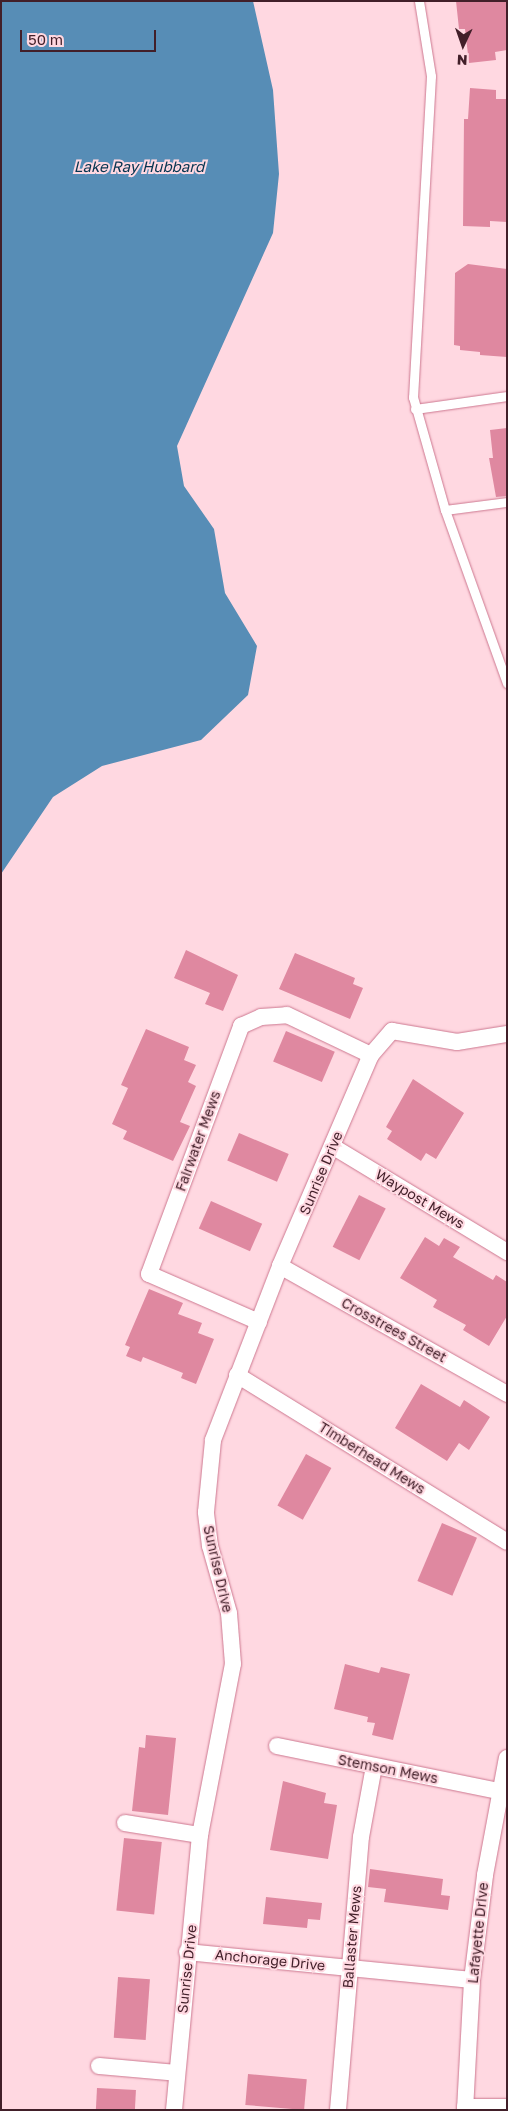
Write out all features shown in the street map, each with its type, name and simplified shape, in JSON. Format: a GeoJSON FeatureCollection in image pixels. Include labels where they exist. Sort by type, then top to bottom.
{"type":"FeatureCollection","features":[{"type":"Feature","properties":{"kind":"street","name":"Fairwater Mews"},"geometry":{"type":"LineString","coordinates":[[260,1322],[149,1274],[241,1026],[261,1017],[287,1015],[370,1055]]}},
{"type":"Feature","properties":{"kind":"street","name":"Sunrise Drive"},"geometry":{"type":"LineString","coordinates":[[174,2110],[187,1952],[200,1835],[233,1664],[229,1614],[210,1546],[207,1476],[213,1440],[236,1375],[260,1322],[280,1266],[370,1055],[392,1031],[457,1042],[507,1034]]}},
{"type":"Feature","properties":{"kind":"street","name":"Waypost Mews"},"geometry":{"type":"LineString","coordinates":[[332,1146],[507,1252]]}},
{"type":"Feature","properties":{"kind":"street","name":"Crosstrees Street"},"geometry":{"type":"LineString","coordinates":[[280,1266],[507,1394]]}},
{"type":"Feature","properties":{"kind":"street","name":"Timberhead Mews"},"geometry":{"type":"LineString","coordinates":[[236,1375],[507,1542]]}},
{"type":"Feature","properties":{"kind":"street","name":"Stemson Mews"},"geometry":{"type":"LineString","coordinates":[[277,1746],[498,1791]]}},
{"type":"Feature","properties":{"kind":"street","name":"Lafayette Drive"},"geometry":{"type":"LineString","coordinates":[[465,2109],[472,1980],[498,1791],[507,1758]]}},
{"type":"Feature","properties":{"kind":"street","name":"Ballaster Mews"},"geometry":{"type":"LineString","coordinates":[[338,2110],[348,1968],[361,1836],[374,1766]]}},
{"type":"Feature","properties":{"kind":"street"},"geometry":{"type":"LineString","coordinates":[[125,1823],[200,1835]]}},
{"type":"Feature","properties":{"kind":"street","name":"Anchorage Drive"},"geometry":{"type":"LineString","coordinates":[[187,1952],[472,1980]]}},
{"type":"Feature","properties":{"kind":"street"},"geometry":{"type":"LineString","coordinates":[[99,2066],[177,2073]]}},
{"type":"Feature","properties":{"kind":"street"},"geometry":{"type":"LineString","coordinates":[[465,2109],[507,2107]]}},
{"type":"Feature","properties":{"kind":"lane"},"geometry":{"type":"LineString","coordinates":[[419,1],[430,76],[415,409],[445,510],[507,683]]}},
{"type":"Feature","properties":{"kind":"lane"},"geometry":{"type":"LineString","coordinates":[[415,409],[507,396]]}},
{"type":"Feature","properties":{"kind":"lane"},"geometry":{"type":"LineString","coordinates":[[445,510],[507,502]]}},
{"type":"Feature","properties":{"kind":"water","name":"Lake Ray Hubbard"},"geometry":{"type":"Polygon","coordinates":[[[1,1],[253,1],[273,90],[279,174],[273,233],[177,446],[184,486],[214,529],[225,593],[257,646],[248,695],[201,740],[102,766],[53,797],[1,874],[1,1]]]}},
{"type":"Feature","properties":{"kind":"building"},"geometry":{"type":"Polygon","coordinates":[[[456,1],[507,1],[507,50],[495,52],[496,60],[469,63],[465,29],[459,29],[456,1]]]}},
{"type":"Feature","properties":{"kind":"building"},"geometry":{"type":"Polygon","coordinates":[[[470,88],[496,90],[496,99],[507,99],[507,222],[490,221],[490,227],[463,226],[464,119],[468,119],[470,88]]]}},
{"type":"Feature","properties":{"kind":"building"},"geometry":{"type":"Polygon","coordinates":[[[468,264],[507,269],[507,357],[480,355],[480,352],[460,350],[460,346],[454,345],[455,273],[468,264]]]}},
{"type":"Feature","properties":{"kind":"building"},"geometry":{"type":"Polygon","coordinates":[[[507,428],[507,496],[496,497],[489,458],[493,458],[490,430],[507,428]]]}},
{"type":"Feature","properties":{"kind":"building"},"geometry":{"type":"Polygon","coordinates":[[[186,950],[238,975],[223,1011],[205,1004],[210,993],[174,978],[186,950]]]}},
{"type":"Feature","properties":{"kind":"building"},"geometry":{"type":"Polygon","coordinates":[[[295,953],[355,978],[353,984],[363,988],[350,1019],[279,989],[295,953]]]}},
{"type":"Feature","properties":{"kind":"building"},"geometry":{"type":"Polygon","coordinates":[[[146,1029],[189,1047],[184,1060],[196,1065],[188,1082],[196,1086],[180,1122],[190,1126],[173,1161],[123,1139],[127,1131],[112,1124],[128,1088],[121,1085],[146,1029]]]}},
{"type":"Feature","properties":{"kind":"building"},"geometry":{"type":"Polygon","coordinates":[[[286,1031],[335,1052],[322,1082],[273,1061],[286,1031]]]}},
{"type":"Feature","properties":{"kind":"building"},"geometry":{"type":"Polygon","coordinates":[[[413,1079],[464,1113],[436,1159],[426,1153],[421,1161],[387,1139],[392,1131],[386,1127],[413,1079]]]}},
{"type":"Feature","properties":{"kind":"building"},"geometry":{"type":"Polygon","coordinates":[[[239,1133],[289,1154],[277,1182],[227,1161],[239,1133]]]}},
{"type":"Feature","properties":{"kind":"building"},"geometry":{"type":"Polygon","coordinates":[[[359,1195],[386,1209],[359,1260],[333,1247],[359,1195]]]}},
{"type":"Feature","properties":{"kind":"building"},"geometry":{"type":"Polygon","coordinates":[[[211,1201],[262,1224],[250,1251],[199,1228],[211,1201]]]}},
{"type":"Feature","properties":{"kind":"building"},"geometry":{"type":"Polygon","coordinates":[[[425,1237],[439,1246],[444,1238],[460,1247],[453,1257],[493,1280],[496,1275],[507,1282],[507,1316],[489,1346],[463,1330],[466,1325],[433,1307],[437,1300],[400,1278],[425,1237]]]}},
{"type":"Feature","properties":{"kind":"building"},"geometry":{"type":"Polygon","coordinates":[[[149,1289],[183,1303],[178,1314],[202,1323],[198,1333],[214,1339],[196,1384],[181,1378],[183,1373],[143,1357],[141,1362],[126,1356],[130,1347],[125,1345],[149,1289]]]}},
{"type":"Feature","properties":{"kind":"building"},"geometry":{"type":"Polygon","coordinates":[[[421,1384],[460,1407],[464,1400],[490,1417],[469,1450],[459,1443],[447,1461],[395,1428],[421,1384]]]}},
{"type":"Feature","properties":{"kind":"building"},"geometry":{"type":"Polygon","coordinates":[[[306,1454],[331,1468],[303,1520],[277,1506],[306,1454]]]}},
{"type":"Feature","properties":{"kind":"building"},"geometry":{"type":"Polygon","coordinates":[[[442,1523],[477,1538],[452,1596],[417,1581],[442,1523]]]}},
{"type":"Feature","properties":{"kind":"building"},"geometry":{"type":"Polygon","coordinates":[[[345,1664],[379,1673],[381,1667],[410,1674],[393,1740],[372,1735],[375,1723],[367,1722],[368,1717],[334,1709],[345,1664]]]}},
{"type":"Feature","properties":{"kind":"building"},"geometry":{"type":"Polygon","coordinates":[[[146,1735],[176,1738],[168,1815],[132,1811],[139,1747],[145,1748],[146,1735]]]}},
{"type":"Feature","properties":{"kind":"building"},"geometry":{"type":"Polygon","coordinates":[[[283,1781],[326,1793],[324,1803],[337,1805],[328,1859],[270,1850],[283,1781]]]}},
{"type":"Feature","properties":{"kind":"building"},"geometry":{"type":"Polygon","coordinates":[[[124,1838],[162,1842],[154,1915],[116,1911],[124,1838]]]}},
{"type":"Feature","properties":{"kind":"building"},"geometry":{"type":"Polygon","coordinates":[[[370,1869],[443,1879],[441,1895],[450,1896],[448,1910],[384,1902],[386,1889],[368,1887],[370,1869]]]}},
{"type":"Feature","properties":{"kind":"building"},"geometry":{"type":"Polygon","coordinates":[[[266,1897],[322,1903],[320,1920],[308,1919],[307,1928],[263,1924],[266,1897]]]}},
{"type":"Feature","properties":{"kind":"building"},"geometry":{"type":"Polygon","coordinates":[[[118,1977],[150,1979],[146,2040],[114,2038],[118,1977]]]}},
{"type":"Feature","properties":{"kind":"building"},"geometry":{"type":"Polygon","coordinates":[[[248,2074],[307,2079],[304,2110],[245,2105],[248,2074]]]}},
{"type":"Feature","properties":{"kind":"building"},"geometry":{"type":"Polygon","coordinates":[[[97,2088],[136,2090],[135,2110],[96,2110],[97,2088]]]}}]}
